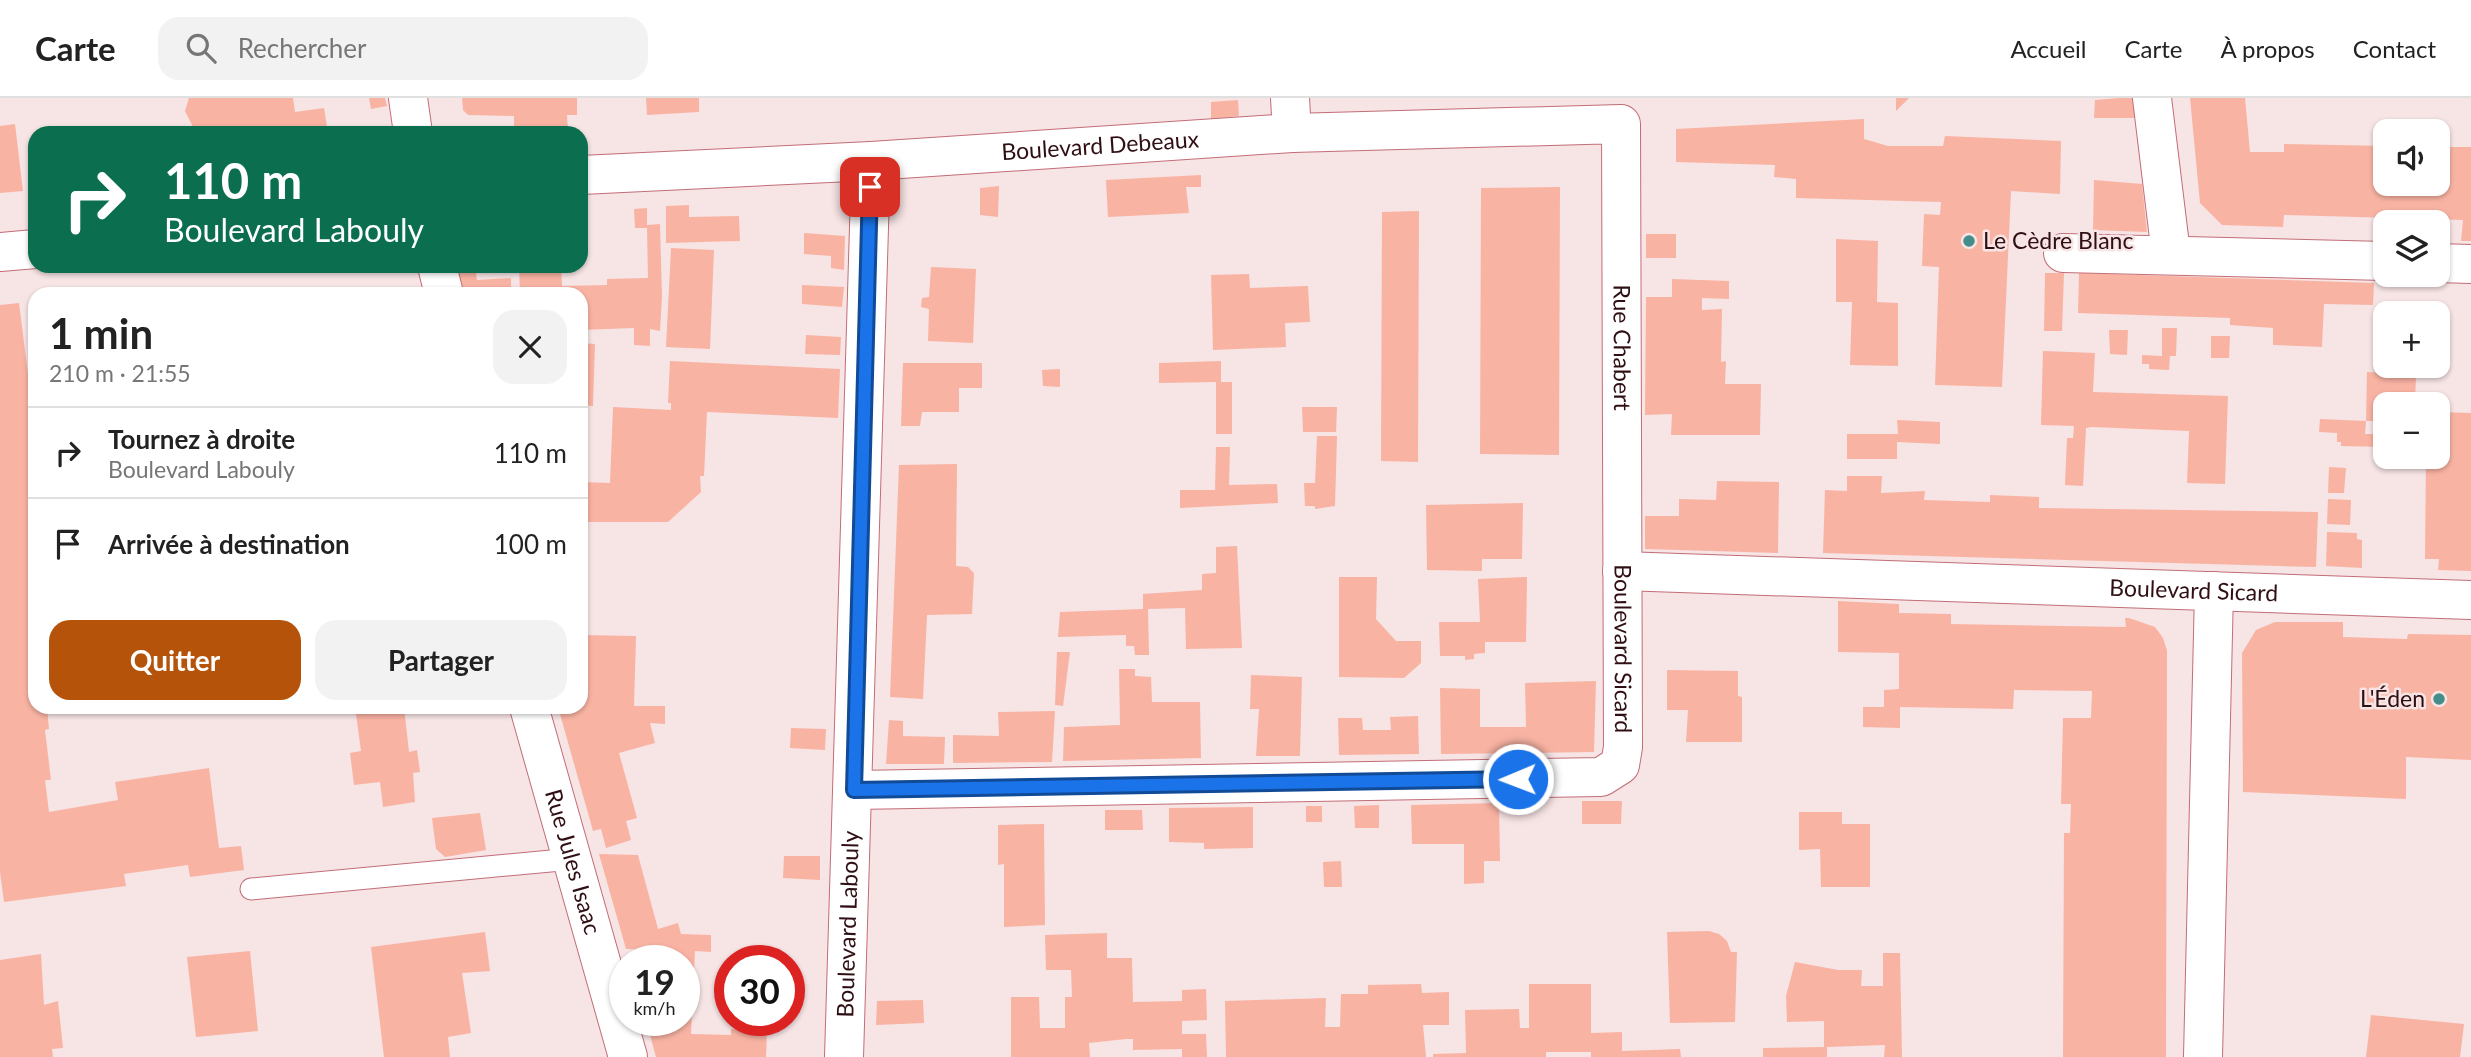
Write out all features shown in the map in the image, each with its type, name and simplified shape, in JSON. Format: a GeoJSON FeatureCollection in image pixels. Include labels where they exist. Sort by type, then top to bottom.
{"type":"FeatureCollection","features":[{"type":"Feature","properties":{"kind":"street"},"geometry":{"type":"LineString","coordinates":[[408,98],[411,126]]}},
{"type":"Feature","properties":{"kind":"street"},"geometry":{"type":"LineString","coordinates":[[2152,98],[2171,254]]}},
{"type":"Feature","properties":{"kind":"street","name":"Boulevard Debeaux"},"geometry":{"type":"LineString","coordinates":[[588,175],[871,161],[1291,116],[1621,124]]}},
{"type":"Feature","properties":{"kind":"street","name":"Rue Chabert"},"geometry":{"type":"LineString","coordinates":[[1621,124],[1622,571]]}},
{"type":"Feature","properties":{"kind":"street","name":"Boulevard Labouly"},"geometry":{"type":"LineString","coordinates":[[844,1057],[871,161]]}},
{"type":"Feature","properties":{"kind":"street"},"geometry":{"type":"LineString","coordinates":[[0,252],[28,250]]}},
{"type":"Feature","properties":{"kind":"street"},"geometry":{"type":"LineString","coordinates":[[2063,253],[2373,261]]}},
{"type":"Feature","properties":{"kind":"street"},"geometry":{"type":"LineString","coordinates":[[2450,263],[2471,264]]}},
{"type":"Feature","properties":{"kind":"street","name":"Boulevard Sicard"},"geometry":{"type":"LineString","coordinates":[[854,790],[1601,777],[1620,765],[1623,747],[1622,571],[2471,600]]}},
{"type":"Feature","properties":{"kind":"street"},"geometry":{"type":"LineString","coordinates":[[2203,1057],[2214,592]]}},
{"type":"Feature","properties":{"kind":"street","name":"Rue Jules Isaac"},"geometry":{"type":"LineString","coordinates":[[530,714],[628,1057]]}},
{"type":"Feature","properties":{"kind":"lane"},"geometry":{"type":"LineString","coordinates":[[250,889],[572,859]]}},
{"type":"Feature","properties":{"kind":"building"},"geometry":{"type":"Polygon","coordinates":[[[189,98],[293,98],[295,112],[324,108],[327,126],[192,126],[185,111],[189,98]]]}},
{"type":"Feature","properties":{"kind":"building"},"geometry":{"type":"Polygon","coordinates":[[[369,98],[385,98],[387,106],[371,109],[369,98]]]}},
{"type":"Feature","properties":{"kind":"building"},"geometry":{"type":"Polygon","coordinates":[[[462,98],[577,98],[577,115],[567,115],[568,126],[514,126],[514,116],[468,115],[463,110],[462,98]]]}},
{"type":"Feature","properties":{"kind":"building"},"geometry":{"type":"Polygon","coordinates":[[[646,98],[699,98],[699,112],[647,115],[646,98]]]}},
{"type":"Feature","properties":{"kind":"building"},"geometry":{"type":"Polygon","coordinates":[[[1896,98],[1909,98],[1896,111],[1896,98]]]}},
{"type":"Feature","properties":{"kind":"building"},"geometry":{"type":"Polygon","coordinates":[[[2134,98],[2136,118],[2094,118],[2095,100],[2134,98]]]}},
{"type":"Feature","properties":{"kind":"building"},"geometry":{"type":"Polygon","coordinates":[[[2190,98],[2245,98],[2250,152],[2284,152],[2284,144],[2373,146],[2373,196],[2450,196],[2450,147],[2471,147],[2471,241],[2461,241],[2463,220],[2450,220],[2450,210],[2373,210],[2373,217],[2284,215],[2283,227],[2222,225],[2200,203],[2190,98]]]}},
{"type":"Feature","properties":{"kind":"building"},"geometry":{"type":"Polygon","coordinates":[[[1238,100],[1239,116],[1211,119],[1211,102],[1238,100]]]}},
{"type":"Feature","properties":{"kind":"building","name":"Le Cèdre Blanc"},"geometry":{"type":"Polygon","coordinates":[[[1864,119],[1864,139],[1888,146],[1943,146],[1945,136],[2061,141],[2060,194],[2011,191],[2002,387],[1935,385],[1939,267],[1922,266],[1924,214],[1940,215],[1941,202],[1796,198],[1796,179],[1774,177],[1775,165],[1676,162],[1676,129],[1864,119]]]}},
{"type":"Feature","properties":{"kind":"building"},"geometry":{"type":"Polygon","coordinates":[[[15,124],[23,191],[0,193],[0,126],[15,124]]]}},
{"type":"Feature","properties":{"kind":"building"},"geometry":{"type":"Polygon","coordinates":[[[1201,175],[1201,187],[1186,187],[1189,213],[1108,217],[1106,180],[1201,175]]]}},
{"type":"Feature","properties":{"kind":"building"},"geometry":{"type":"Polygon","coordinates":[[[2094,180],[2142,184],[2147,232],[2093,230],[2094,180]]]}},
{"type":"Feature","properties":{"kind":"building"},"geometry":{"type":"Polygon","coordinates":[[[999,186],[998,217],[980,215],[980,188],[999,186]]]}},
{"type":"Feature","properties":{"kind":"building"},"geometry":{"type":"Polygon","coordinates":[[[1560,187],[1559,455],[1480,454],[1481,188],[1560,187]]]}},
{"type":"Feature","properties":{"kind":"building"},"geometry":{"type":"Polygon","coordinates":[[[689,205],[689,217],[739,216],[740,241],[666,243],[666,206],[689,205]]]}},
{"type":"Feature","properties":{"kind":"building"},"geometry":{"type":"Polygon","coordinates":[[[647,208],[647,225],[660,224],[660,331],[650,329],[650,346],[634,345],[634,328],[588,330],[588,287],[520,287],[519,273],[561,273],[562,286],[607,285],[607,279],[648,278],[647,228],[635,228],[634,209],[647,208]]]}},
{"type":"Feature","properties":{"kind":"building"},"geometry":{"type":"Polygon","coordinates":[[[1419,211],[1418,462],[1381,461],[1382,212],[1419,211]]]}},
{"type":"Feature","properties":{"kind":"building"},"geometry":{"type":"Polygon","coordinates":[[[804,233],[845,236],[844,270],[831,268],[831,256],[804,254],[804,233]]]}},
{"type":"Feature","properties":{"kind":"building"},"geometry":{"type":"Polygon","coordinates":[[[1646,234],[1676,234],[1676,258],[1646,258],[1646,234]]]}},
{"type":"Feature","properties":{"kind":"building"},"geometry":{"type":"Polygon","coordinates":[[[1836,239],[1878,241],[1877,302],[1898,303],[1898,366],[1850,365],[1852,302],[1836,302],[1836,239]]]}},
{"type":"Feature","properties":{"kind":"building"},"geometry":{"type":"Polygon","coordinates":[[[671,248],[714,250],[710,349],[666,347],[671,248]]]}},
{"type":"Feature","properties":{"kind":"building"},"geometry":{"type":"Polygon","coordinates":[[[931,267],[976,269],[973,343],[928,341],[929,309],[921,307],[922,298],[929,297],[931,267]]]}},
{"type":"Feature","properties":{"kind":"building"},"geometry":{"type":"Polygon","coordinates":[[[450,273],[476,273],[477,280],[511,278],[511,287],[453,287],[450,273]]]}},
{"type":"Feature","properties":{"kind":"building"},"geometry":{"type":"Polygon","coordinates":[[[2045,273],[2064,273],[2062,331],[2044,331],[2045,273]]]}},
{"type":"Feature","properties":{"kind":"building"},"geometry":{"type":"Polygon","coordinates":[[[2079,273],[2373,283],[2374,287],[2373,305],[2324,304],[2322,347],[2273,345],[2273,328],[2230,325],[2230,318],[2078,313],[2079,273]]]}},
{"type":"Feature","properties":{"kind":"building"},"geometry":{"type":"Polygon","coordinates":[[[1249,274],[1250,288],[1308,286],[1310,322],[1285,323],[1286,347],[1213,350],[1211,275],[1249,274]]]}},
{"type":"Feature","properties":{"kind":"building"},"geometry":{"type":"Polygon","coordinates":[[[1672,279],[1729,281],[1729,299],[1702,298],[1702,310],[1722,309],[1721,362],[1726,361],[1725,384],[1761,384],[1760,435],[1671,435],[1672,414],[1645,415],[1646,297],[1672,297],[1672,279]]]}},
{"type":"Feature","properties":{"kind":"building"},"geometry":{"type":"Polygon","coordinates":[[[802,285],[844,287],[842,307],[802,304],[802,285]]]}},
{"type":"Feature","properties":{"kind":"building"},"geometry":{"type":"Polygon","coordinates":[[[19,303],[28,374],[28,714],[48,714],[49,729],[45,730],[51,780],[45,780],[49,812],[118,800],[115,782],[209,768],[219,848],[241,846],[244,870],[190,877],[188,865],[124,874],[126,886],[4,902],[0,872],[0,305],[19,303]]]}},
{"type":"Feature","properties":{"kind":"building"},"geometry":{"type":"Polygon","coordinates":[[[2162,328],[2177,328],[2176,356],[2170,356],[2169,370],[2149,369],[2149,364],[2142,364],[2142,355],[2162,356],[2162,328]]]}},
{"type":"Feature","properties":{"kind":"building"},"geometry":{"type":"Polygon","coordinates":[[[2109,330],[2128,330],[2127,355],[2110,354],[2109,330]]]}},
{"type":"Feature","properties":{"kind":"building"},"geometry":{"type":"Polygon","coordinates":[[[806,335],[841,337],[840,355],[805,354],[806,335]]]}},
{"type":"Feature","properties":{"kind":"building"},"geometry":{"type":"Polygon","coordinates":[[[2211,336],[2230,336],[2229,358],[2211,358],[2211,336]]]}},
{"type":"Feature","properties":{"kind":"building"},"geometry":{"type":"Polygon","coordinates":[[[588,343],[595,344],[593,406],[588,406],[588,343]]]}},
{"type":"Feature","properties":{"kind":"building"},"geometry":{"type":"Polygon","coordinates":[[[2043,351],[2095,353],[2093,392],[2228,396],[2225,484],[2187,483],[2189,431],[2092,427],[2086,428],[2083,486],[2065,485],[2067,438],[2073,438],[2074,426],[2041,425],[2043,351]]]}},
{"type":"Feature","properties":{"kind":"building"},"geometry":{"type":"Polygon","coordinates":[[[670,361],[840,369],[838,418],[707,412],[704,476],[700,476],[701,492],[668,522],[588,522],[588,482],[610,483],[613,407],[671,410],[671,403],[668,403],[670,361]]]}},
{"type":"Feature","properties":{"kind":"building"},"geometry":{"type":"Polygon","coordinates":[[[1221,361],[1221,382],[1232,382],[1232,434],[1216,434],[1216,382],[1159,383],[1159,363],[1221,361]]]}},
{"type":"Feature","properties":{"kind":"building"},"geometry":{"type":"Polygon","coordinates":[[[903,363],[982,363],[982,388],[959,388],[959,412],[922,412],[920,426],[901,426],[903,363]]]}},
{"type":"Feature","properties":{"kind":"building"},"geometry":{"type":"Polygon","coordinates":[[[1060,369],[1060,387],[1043,386],[1042,370],[1060,369]]]}},
{"type":"Feature","properties":{"kind":"building"},"geometry":{"type":"Polygon","coordinates":[[[2367,372],[2373,372],[2373,378],[2416,378],[2415,392],[2373,392],[2373,421],[2366,421],[2367,372]]]}},
{"type":"Feature","properties":{"kind":"building"},"geometry":{"type":"Polygon","coordinates":[[[1302,407],[1337,407],[1336,432],[1303,432],[1302,407]]]}},
{"type":"Feature","properties":{"kind":"building"},"geometry":{"type":"Polygon","coordinates":[[[2450,412],[2471,413],[2471,571],[2438,570],[2439,559],[2425,559],[2426,469],[2450,469],[2450,412]]]}},
{"type":"Feature","properties":{"kind":"building"},"geometry":{"type":"Polygon","coordinates":[[[2320,419],[2366,421],[2365,434],[2373,434],[2373,447],[2341,446],[2341,442],[2337,442],[2337,433],[2319,432],[2320,419]]]}},
{"type":"Feature","properties":{"kind":"building"},"geometry":{"type":"Polygon","coordinates":[[[1897,420],[1940,422],[1940,444],[1897,442],[1897,459],[1847,459],[1847,434],[1898,434],[1897,420]]]}},
{"type":"Feature","properties":{"kind":"building"},"geometry":{"type":"Polygon","coordinates":[[[1317,436],[1337,436],[1335,506],[1315,509],[1315,506],[1305,506],[1304,483],[1315,483],[1317,436]]]}},
{"type":"Feature","properties":{"kind":"building"},"geometry":{"type":"Polygon","coordinates":[[[1216,447],[1230,447],[1229,485],[1277,484],[1278,503],[1180,508],[1180,490],[1215,490],[1216,447]]]}},
{"type":"Feature","properties":{"kind":"building"},"geometry":{"type":"Polygon","coordinates":[[[957,464],[956,566],[968,567],[974,573],[972,614],[927,615],[923,699],[890,697],[899,465],[957,464]]]}},
{"type":"Feature","properties":{"kind":"building"},"geometry":{"type":"Polygon","coordinates":[[[2329,467],[2346,468],[2344,493],[2328,493],[2329,467]]]}},
{"type":"Feature","properties":{"kind":"building"},"geometry":{"type":"Polygon","coordinates":[[[1847,476],[1882,476],[1881,493],[1925,491],[1924,500],[1990,502],[1990,495],[2039,497],[2039,508],[2318,512],[2316,567],[1823,553],[1825,490],[1847,491],[1847,476]]]}},
{"type":"Feature","properties":{"kind":"building"},"geometry":{"type":"Polygon","coordinates":[[[1717,481],[1779,482],[1778,553],[1645,549],[1645,516],[1679,516],[1679,499],[1716,500],[1717,481]]]}},
{"type":"Feature","properties":{"kind":"building"},"geometry":{"type":"Polygon","coordinates":[[[2328,499],[2351,500],[2350,525],[2327,524],[2328,499]]]}},
{"type":"Feature","properties":{"kind":"building"},"geometry":{"type":"Polygon","coordinates":[[[1523,503],[1522,559],[1482,559],[1482,571],[1427,570],[1426,505],[1523,503]]]}},
{"type":"Feature","properties":{"kind":"building"},"geometry":{"type":"Polygon","coordinates":[[[2327,532],[2357,533],[2357,539],[2362,540],[2362,568],[2326,566],[2327,532]]]}},
{"type":"Feature","properties":{"kind":"building"},"geometry":{"type":"Polygon","coordinates":[[[1237,546],[1242,648],[1186,649],[1185,608],[1148,609],[1149,655],[1135,655],[1134,646],[1126,646],[1126,635],[1058,637],[1060,612],[1143,609],[1143,594],[1202,590],[1202,574],[1216,573],[1216,547],[1237,546]]]}},
{"type":"Feature","properties":{"kind":"building"},"geometry":{"type":"Polygon","coordinates":[[[1339,577],[1377,577],[1376,619],[1396,641],[1421,641],[1421,663],[1404,678],[1339,677],[1339,577]]]}},
{"type":"Feature","properties":{"kind":"building"},"geometry":{"type":"Polygon","coordinates":[[[1527,577],[1526,642],[1485,642],[1485,653],[1474,654],[1474,659],[1465,660],[1465,656],[1440,656],[1439,622],[1480,622],[1478,579],[1527,577]]]}},
{"type":"Feature","properties":{"kind":"building"},"geometry":{"type":"Polygon","coordinates":[[[1838,601],[1899,604],[1899,613],[1951,614],[1951,624],[2126,627],[2125,618],[2129,618],[2155,627],[2163,638],[2167,651],[2166,1057],[2063,1057],[2064,833],[2070,833],[2071,804],[2061,804],[2063,718],[2091,718],[2092,691],[2014,690],[2013,709],[1900,707],[1900,728],[1863,727],[1863,707],[1884,707],[1884,690],[1899,689],[1899,653],[1838,652],[1838,601]]]}},
{"type":"Feature","properties":{"kind":"building"},"geometry":{"type":"Polygon","coordinates":[[[2275,622],[2343,622],[2343,637],[2407,639],[2408,634],[2471,635],[2471,760],[2406,757],[2406,799],[2243,792],[2242,653],[2256,630],[2275,622]]]}},
{"type":"Feature","properties":{"kind":"building"},"geometry":{"type":"Polygon","coordinates":[[[588,635],[636,636],[634,706],[665,706],[665,724],[650,723],[655,743],[619,753],[637,818],[626,821],[631,840],[606,848],[601,829],[593,831],[560,714],[588,714],[588,635]]]}},
{"type":"Feature","properties":{"kind":"building"},"geometry":{"type":"Polygon","coordinates":[[[1057,652],[1070,652],[1063,706],[1055,705],[1057,652]]]}},
{"type":"Feature","properties":{"kind":"building"},"geometry":{"type":"Polygon","coordinates":[[[1119,669],[1135,669],[1135,676],[1151,677],[1152,702],[1200,702],[1201,758],[1063,761],[1064,727],[1120,725],[1119,669]]]}},
{"type":"Feature","properties":{"kind":"building"},"geometry":{"type":"Polygon","coordinates":[[[1667,670],[1738,671],[1738,696],[1742,697],[1742,742],[1686,742],[1688,710],[1667,710],[1667,670]]]}},
{"type":"Feature","properties":{"kind":"building"},"geometry":{"type":"Polygon","coordinates":[[[1251,675],[1302,677],[1300,756],[1256,756],[1259,709],[1250,709],[1251,675]]]}},
{"type":"Feature","properties":{"kind":"building"},"geometry":{"type":"Polygon","coordinates":[[[1596,681],[1594,752],[1441,754],[1440,688],[1480,689],[1480,727],[1526,727],[1525,683],[1596,681]]]}},
{"type":"Feature","properties":{"kind":"building"},"geometry":{"type":"Polygon","coordinates":[[[1055,711],[1052,762],[953,763],[953,735],[999,736],[998,712],[1055,711]]]}},
{"type":"Feature","properties":{"kind":"building"},"geometry":{"type":"Polygon","coordinates":[[[356,714],[405,714],[409,752],[417,750],[420,772],[413,773],[415,802],[383,807],[380,782],[354,785],[350,753],[361,751],[356,714]]]}},
{"type":"Feature","properties":{"kind":"building"},"geometry":{"type":"Polygon","coordinates":[[[1418,716],[1419,754],[1339,755],[1338,718],[1362,718],[1363,730],[1391,730],[1390,717],[1418,716]]]}},
{"type":"Feature","properties":{"kind":"building"},"geometry":{"type":"Polygon","coordinates":[[[889,720],[903,721],[903,736],[945,737],[944,764],[886,764],[889,720]]]}},
{"type":"Feature","properties":{"kind":"building"},"geometry":{"type":"Polygon","coordinates":[[[791,728],[826,729],[825,750],[790,748],[791,728]]]}},
{"type":"Feature","properties":{"kind":"building"},"geometry":{"type":"Polygon","coordinates":[[[1582,801],[1622,801],[1621,824],[1582,824],[1582,801]]]}},
{"type":"Feature","properties":{"kind":"building"},"geometry":{"type":"Polygon","coordinates":[[[1499,803],[1500,861],[1484,861],[1484,883],[1464,884],[1464,844],[1412,844],[1411,805],[1499,803]]]}},
{"type":"Feature","properties":{"kind":"building"},"geometry":{"type":"Polygon","coordinates":[[[1379,805],[1379,828],[1355,828],[1354,806],[1379,805]]]}},
{"type":"Feature","properties":{"kind":"building"},"geometry":{"type":"Polygon","coordinates":[[[1306,806],[1322,806],[1322,822],[1306,822],[1306,806]]]}},
{"type":"Feature","properties":{"kind":"building"},"geometry":{"type":"Polygon","coordinates":[[[1253,807],[1253,848],[1204,849],[1204,843],[1169,842],[1169,808],[1253,807]]]}},
{"type":"Feature","properties":{"kind":"building"},"geometry":{"type":"Polygon","coordinates":[[[1105,810],[1142,810],[1143,830],[1105,830],[1105,810]]]}},
{"type":"Feature","properties":{"kind":"building"},"geometry":{"type":"Polygon","coordinates":[[[1799,812],[1842,812],[1842,824],[1870,824],[1870,887],[1821,887],[1820,849],[1799,850],[1799,812]]]}},
{"type":"Feature","properties":{"kind":"building"},"geometry":{"type":"Polygon","coordinates":[[[480,813],[486,850],[445,857],[436,849],[432,818],[480,813]]]}},
{"type":"Feature","properties":{"kind":"building"},"geometry":{"type":"Polygon","coordinates":[[[1044,824],[1045,925],[1004,927],[1004,864],[998,865],[998,825],[1044,824]]]}},
{"type":"Feature","properties":{"kind":"building"},"geometry":{"type":"Polygon","coordinates":[[[599,854],[638,855],[658,929],[678,923],[681,934],[711,935],[711,952],[700,951],[700,945],[625,945],[599,854]]]}},
{"type":"Feature","properties":{"kind":"building"},"geometry":{"type":"Polygon","coordinates":[[[784,856],[820,856],[820,880],[783,878],[784,856]]]}},
{"type":"Feature","properties":{"kind":"building"},"geometry":{"type":"Polygon","coordinates":[[[1341,861],[1342,887],[1324,887],[1323,862],[1341,861]]]}},
{"type":"Feature","properties":{"kind":"building"},"geometry":{"type":"Polygon","coordinates":[[[1709,931],[1719,934],[1727,941],[1731,952],[1737,952],[1735,1022],[1670,1023],[1667,932],[1709,931]]]}},
{"type":"Feature","properties":{"kind":"building"},"geometry":{"type":"Polygon","coordinates":[[[485,932],[490,971],[462,973],[471,1033],[448,1037],[450,1057],[384,1057],[371,947],[485,932]]]}},
{"type":"Feature","properties":{"kind":"building"},"geometry":{"type":"Polygon","coordinates":[[[1107,933],[1107,958],[1132,958],[1133,1002],[1182,1001],[1182,990],[1206,989],[1207,1020],[1182,1021],[1182,1034],[1206,1034],[1207,1057],[1182,1057],[1182,1049],[1133,1050],[1133,1039],[1126,1039],[1089,1043],[1090,1057],[1011,1057],[1011,997],[1039,997],[1040,1028],[1065,1028],[1065,997],[1072,997],[1071,970],[1046,970],[1045,935],[1107,933]]]}},
{"type":"Feature","properties":{"kind":"building"},"geometry":{"type":"Polygon","coordinates":[[[250,951],[258,1031],[196,1037],[187,957],[250,951]]]}},
{"type":"Feature","properties":{"kind":"building"},"geometry":{"type":"Polygon","coordinates":[[[1883,953],[1900,953],[1902,1057],[1884,1057],[1885,1045],[1827,1047],[1827,1057],[1763,1057],[1763,1048],[1824,1047],[1824,1021],[1787,1022],[1786,996],[1795,962],[1838,970],[1862,970],[1861,986],[1883,986],[1883,953]]]}},
{"type":"Feature","properties":{"kind":"building"},"geometry":{"type":"Polygon","coordinates":[[[41,954],[44,1005],[58,1001],[63,1048],[52,1049],[53,1057],[0,1057],[0,960],[41,954]]]}},
{"type":"Feature","properties":{"kind":"building"},"geometry":{"type":"Polygon","coordinates":[[[1421,984],[1422,993],[1449,992],[1449,1025],[1423,1025],[1426,1057],[1226,1057],[1225,1001],[1326,998],[1325,1027],[1340,1027],[1341,994],[1368,994],[1368,985],[1421,984]]]}},
{"type":"Feature","properties":{"kind":"building"},"geometry":{"type":"Polygon","coordinates":[[[1529,984],[1591,984],[1591,1033],[1622,1032],[1622,1051],[1680,1049],[1681,1057],[1591,1057],[1591,1052],[1546,1052],[1546,1057],[1433,1057],[1433,1054],[1466,1053],[1465,1010],[1519,1009],[1520,1028],[1529,1028],[1529,984]]]}},
{"type":"Feature","properties":{"kind":"building"},"geometry":{"type":"Polygon","coordinates":[[[923,1000],[924,1023],[876,1025],[877,1001],[923,1000]]]}},
{"type":"Feature","properties":{"kind":"building"},"geometry":{"type":"Polygon","coordinates":[[[2371,1015],[2464,1024],[2460,1057],[2366,1057],[2371,1015]]]}},
{"type":"Feature","properties":{"kind":"building"},"geometry":{"type":"Polygon","coordinates":[[[650,1036],[767,1036],[766,1057],[656,1057],[650,1036]]]}},
{"type":"Feature","properties":{"kind":"place","name":"Le Cèdre Blanc"},"geometry":{"type":"Point","coordinates":[1969,241]}},
{"type":"Feature","properties":{"kind":"place","name":"L'Éden"},"geometry":{"type":"Point","coordinates":[2439,699]}},
{"type":"Feature","properties":{"kind":"route"},"geometry":{"type":"LineString","coordinates":[[870,187],[854,790],[1518,779]]}}]}
